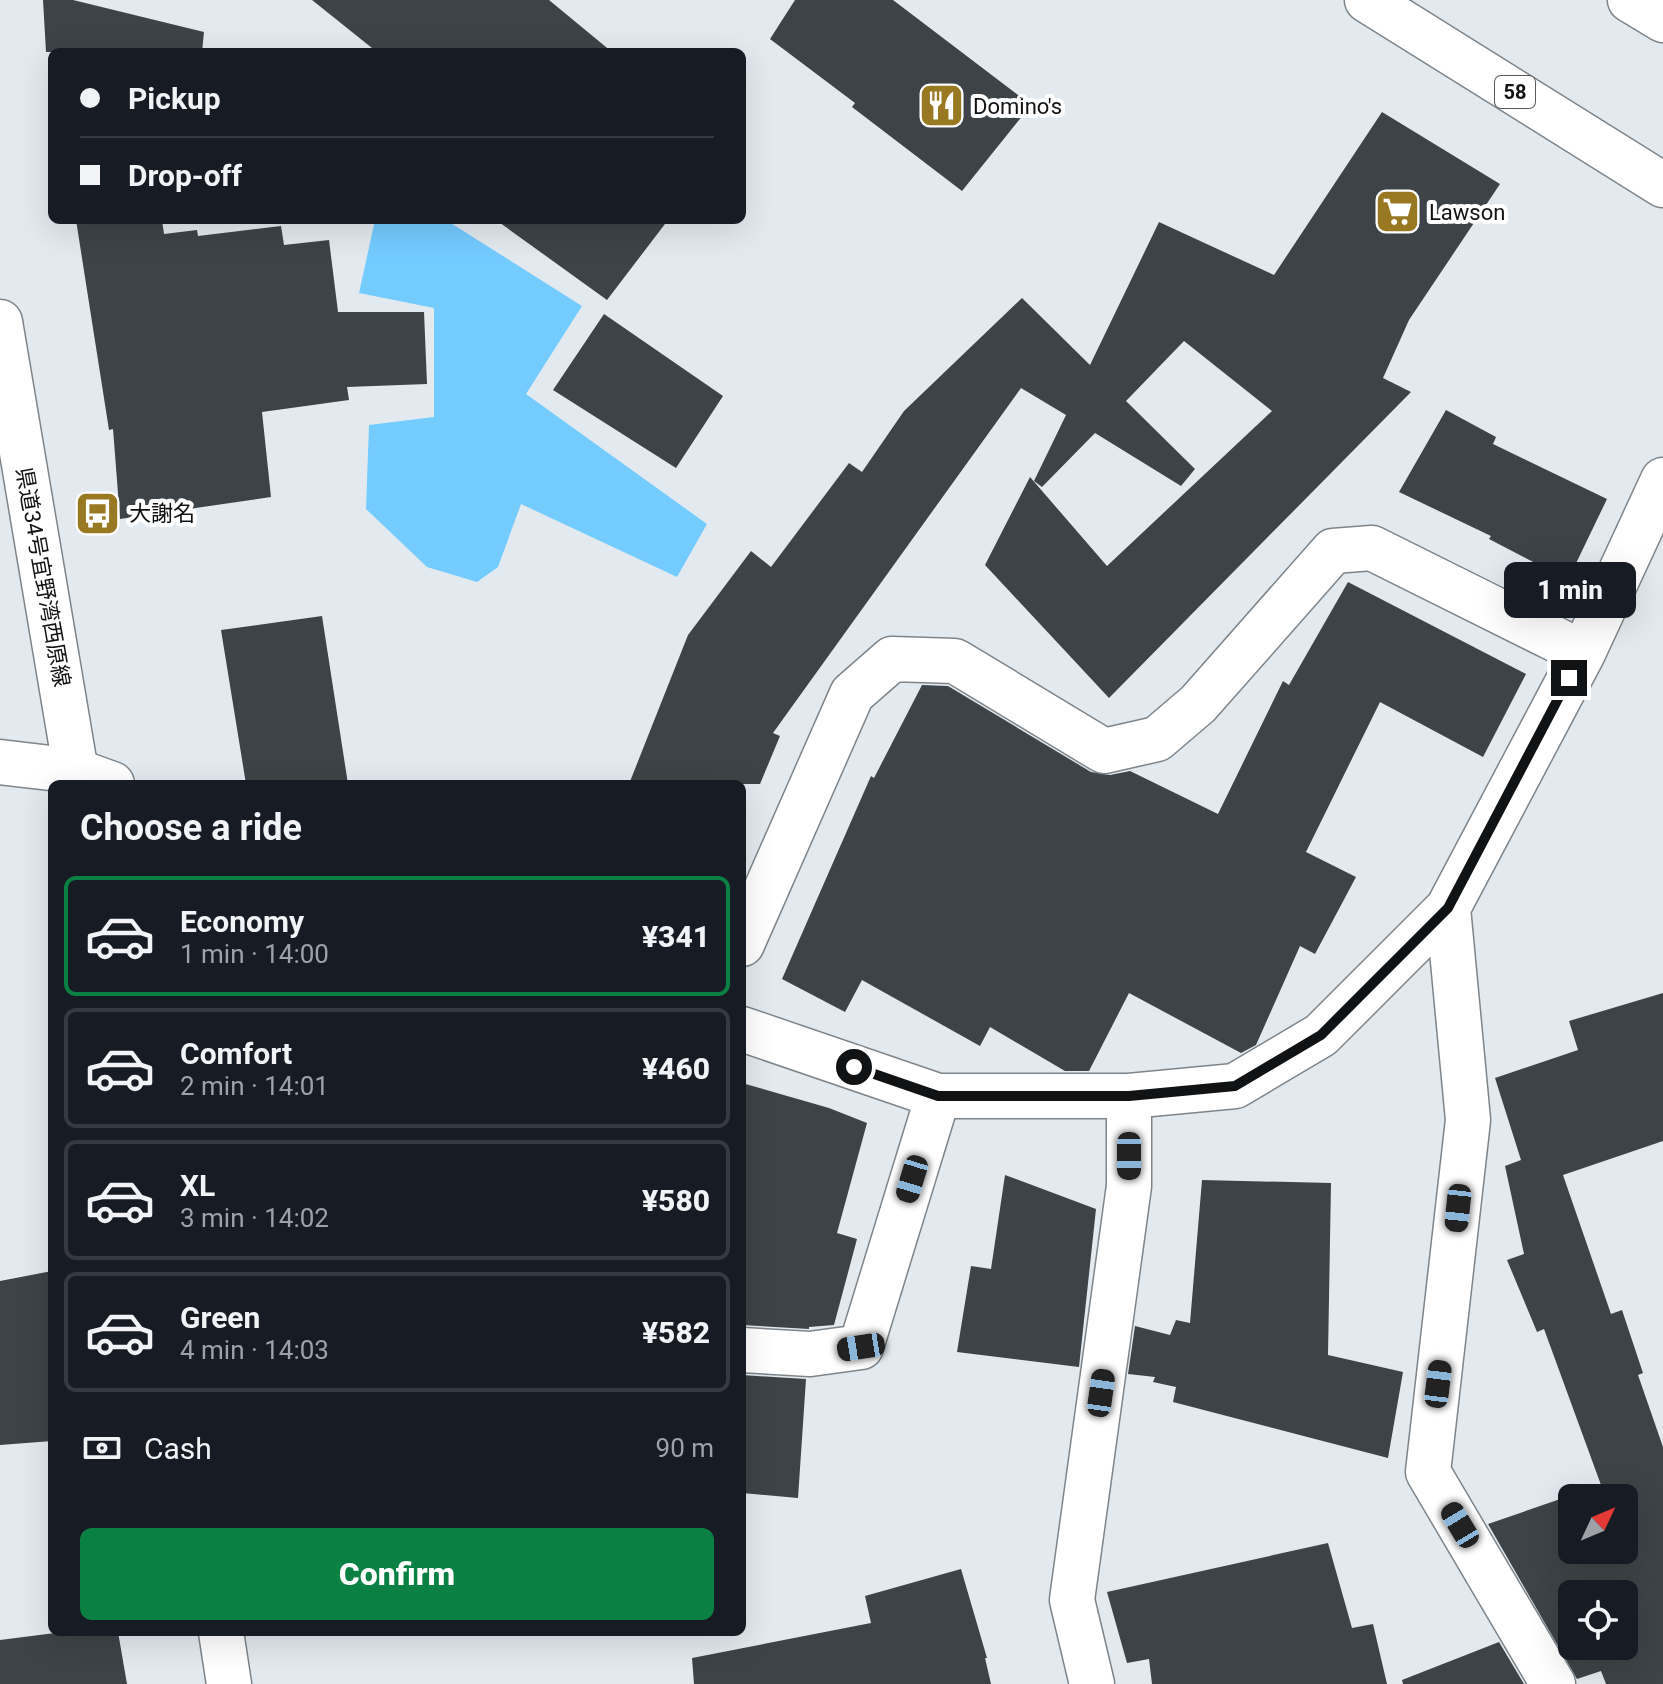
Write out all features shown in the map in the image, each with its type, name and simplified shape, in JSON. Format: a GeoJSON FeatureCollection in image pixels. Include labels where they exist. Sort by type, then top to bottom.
{"type":"FeatureCollection","features":[{"type":"Feature","properties":{"kind":"main road","name":"58"},"geometry":{"type":"LineString","coordinates":[[1367,0],[1663,185]]}},
{"type":"Feature","properties":{"kind":"main road"},"geometry":{"type":"LineString","coordinates":[[1630,0],[1663,20]]}},
{"type":"Feature","properties":{"kind":"main road","name":"県道34号宜野湾西原線"},"geometry":{"type":"LineString","coordinates":[[0,322],[89,780]]}},
{"type":"Feature","properties":{"kind":"main road"},"geometry":{"type":"LineString","coordinates":[[746,1030],[938,1096],[1129,1096],[1235,1086],[1321,1035],[1448,908],[1583,653],[1663,480]]}},
{"type":"Feature","properties":{"kind":"main road"},"geometry":{"type":"LineString","coordinates":[[746,935],[852,694],[892,659],[955,661],[1104,751],[1157,739],[1198,704],[1333,551],[1372,548],[1583,653]]}},
{"type":"Feature","properties":{"kind":"main road"},"geometry":{"type":"LineString","coordinates":[[0,762],[89,780]]}},
{"type":"Feature","properties":{"kind":"main road"},"geometry":{"type":"LineString","coordinates":[[1448,908],[1468,1120],[1428,1472],[1553,1684]]}},
{"type":"Feature","properties":{"kind":"main road"},"geometry":{"type":"LineString","coordinates":[[746,1350],[810,1354],[861,1347],[938,1096]]}},
{"type":"Feature","properties":{"kind":"main road"},"geometry":{"type":"LineString","coordinates":[[1092,1684],[1072,1600],[1129,1186],[1129,1096]]}},
{"type":"Feature","properties":{"kind":"main road"},"geometry":{"type":"LineString","coordinates":[[222,1636],[229,1684]]}},
{"type":"Feature","properties":{"kind":"shaded area"},"geometry":{"type":"Polygon","coordinates":[[[374,224],[452,224],[582,306],[526,394],[707,524],[677,577],[521,504],[498,567],[477,582],[427,567],[366,509],[369,425],[434,417],[434,308],[359,293],[374,224]]]}},
{"type":"Feature","properties":{"kind":"building"},"geometry":{"type":"Polygon","coordinates":[[[43,0],[73,0],[204,32],[202,48],[48,48],[46,52],[43,0]]]}},
{"type":"Feature","properties":{"kind":"building"},"geometry":{"type":"Polygon","coordinates":[[[312,0],[549,0],[607,48],[372,48],[312,0]]]}},
{"type":"Feature","properties":{"kind":"building","name":"Domino's"},"geometry":{"type":"Polygon","coordinates":[[[795,0],[893,0],[1031,105],[962,191],[852,107],[855,103],[770,39],[795,0]]]}},
{"type":"Feature","properties":{"kind":"building"},"geometry":{"type":"Polygon","coordinates":[[[1382,112],[1500,184],[1409,320],[1383,378],[1411,392],[1109,698],[985,565],[1030,477],[1107,566],[1272,411],[1184,341],[1126,401],[1195,469],[1181,486],[1095,433],[1042,487],[1034,481],[1066,415],[1021,388],[773,733],[780,736],[760,784],[746,784],[746,780],[631,780],[688,635],[751,551],[771,567],[849,463],[862,472],[904,411],[1022,298],[1090,365],[1159,222],[1274,275],[1382,112]]]}},
{"type":"Feature","properties":{"kind":"building"},"geometry":{"type":"Polygon","coordinates":[[[77,224],[163,224],[164,234],[197,230],[198,236],[281,226],[284,245],[329,240],[338,312],[424,312],[427,384],[347,387],[349,400],[262,412],[271,497],[120,519],[113,429],[109,430],[77,224]]]}},
{"type":"Feature","properties":{"kind":"building"},"geometry":{"type":"Polygon","coordinates":[[[502,224],[665,224],[607,300],[502,224]]]}},
{"type":"Feature","properties":{"kind":"building"},"geometry":{"type":"Polygon","coordinates":[[[604,314],[723,396],[676,468],[553,390],[604,314]]]}},
{"type":"Feature","properties":{"kind":"building"},"geometry":{"type":"Polygon","coordinates":[[[1446,410],[1496,437],[1493,444],[1607,499],[1568,580],[1489,539],[1491,536],[1399,492],[1446,410]]]}},
{"type":"Feature","properties":{"kind":"building"},"geometry":{"type":"Polygon","coordinates":[[[1348,582],[1526,674],[1483,757],[1380,702],[1306,852],[1356,877],[1315,954],[1300,946],[1256,1045],[1241,1053],[1129,993],[1089,1071],[1065,1071],[990,1027],[980,1046],[862,980],[845,1012],[782,979],[871,776],[874,778],[922,685],[948,686],[1091,772],[1110,775],[1130,771],[1218,814],[1283,681],[1289,685],[1348,582]]]}},
{"type":"Feature","properties":{"kind":"building"},"geometry":{"type":"Polygon","coordinates":[[[322,616],[347,780],[245,780],[221,630],[322,616]]]}},
{"type":"Feature","properties":{"kind":"building"},"geometry":{"type":"Polygon","coordinates":[[[1663,993],[1663,1141],[1563,1175],[1611,1314],[1622,1310],[1643,1373],[1638,1375],[1663,1447],[1663,1684],[1606,1684],[1601,1671],[1577,1679],[1566,1660],[1638,1660],[1638,1580],[1558,1580],[1558,1646],[1488,1524],[1558,1500],[1558,1564],[1638,1564],[1638,1484],[1601,1484],[1544,1329],[1537,1332],[1507,1260],[1524,1254],[1505,1166],[1521,1160],[1495,1078],[1578,1050],[1569,1021],[1663,993]]]}},
{"type":"Feature","properties":{"kind":"building"},"geometry":{"type":"Polygon","coordinates":[[[746,1084],[829,1108],[867,1123],[837,1233],[857,1239],[834,1325],[809,1329],[746,1325],[746,1084]]]}},
{"type":"Feature","properties":{"kind":"building"},"geometry":{"type":"Polygon","coordinates":[[[1005,1175],[1096,1209],[1079,1367],[957,1352],[971,1266],[991,1269],[1005,1175]]]}},
{"type":"Feature","properties":{"kind":"building"},"geometry":{"type":"Polygon","coordinates":[[[1202,1180],[1331,1183],[1328,1355],[1403,1372],[1388,1458],[1173,1402],[1176,1387],[1153,1382],[1155,1377],[1128,1374],[1135,1326],[1170,1335],[1176,1320],[1190,1323],[1202,1180]]]}},
{"type":"Feature","properties":{"kind":"building"},"geometry":{"type":"Polygon","coordinates":[[[48,1272],[48,1441],[0,1445],[0,1281],[48,1272]]]}},
{"type":"Feature","properties":{"kind":"building"},"geometry":{"type":"Polygon","coordinates":[[[746,1375],[806,1379],[798,1498],[746,1493],[746,1375]]]}},
{"type":"Feature","properties":{"kind":"building"},"geometry":{"type":"Polygon","coordinates":[[[1328,1543],[1352,1628],[1373,1624],[1387,1684],[1152,1684],[1149,1659],[1127,1663],[1107,1592],[1328,1543]]]}},
{"type":"Feature","properties":{"kind":"building"},"geometry":{"type":"Polygon","coordinates":[[[961,1569],[987,1658],[991,1684],[694,1684],[692,1658],[871,1623],[865,1596],[961,1569]]]}},
{"type":"Feature","properties":{"kind":"building"},"geometry":{"type":"Polygon","coordinates":[[[48,1634],[119,1636],[127,1684],[0,1684],[0,1640],[48,1634]]]}},
{"type":"Feature","properties":{"kind":"building"},"geometry":{"type":"Polygon","coordinates":[[[1499,1642],[1524,1684],[1403,1684],[1402,1680],[1499,1642]]]}},
{"type":"Feature","properties":{"kind":"place","name":"Domino's"},"geometry":{"type":"Point","coordinates":[942,106]}},
{"type":"Feature","properties":{"kind":"place","name":"Lawson"},"geometry":{"type":"Point","coordinates":[1398,212]}},
{"type":"Feature","properties":{"kind":"place","name":"大謝名"},"geometry":{"type":"Point","coordinates":[98,513]}},
{"type":"Feature","properties":{"kind":"route"},"geometry":{"type":"LineString","coordinates":[[854,1067],[938,1096],[1129,1096],[1235,1086],[1321,1035],[1448,908],[1569,678]]}}]}
